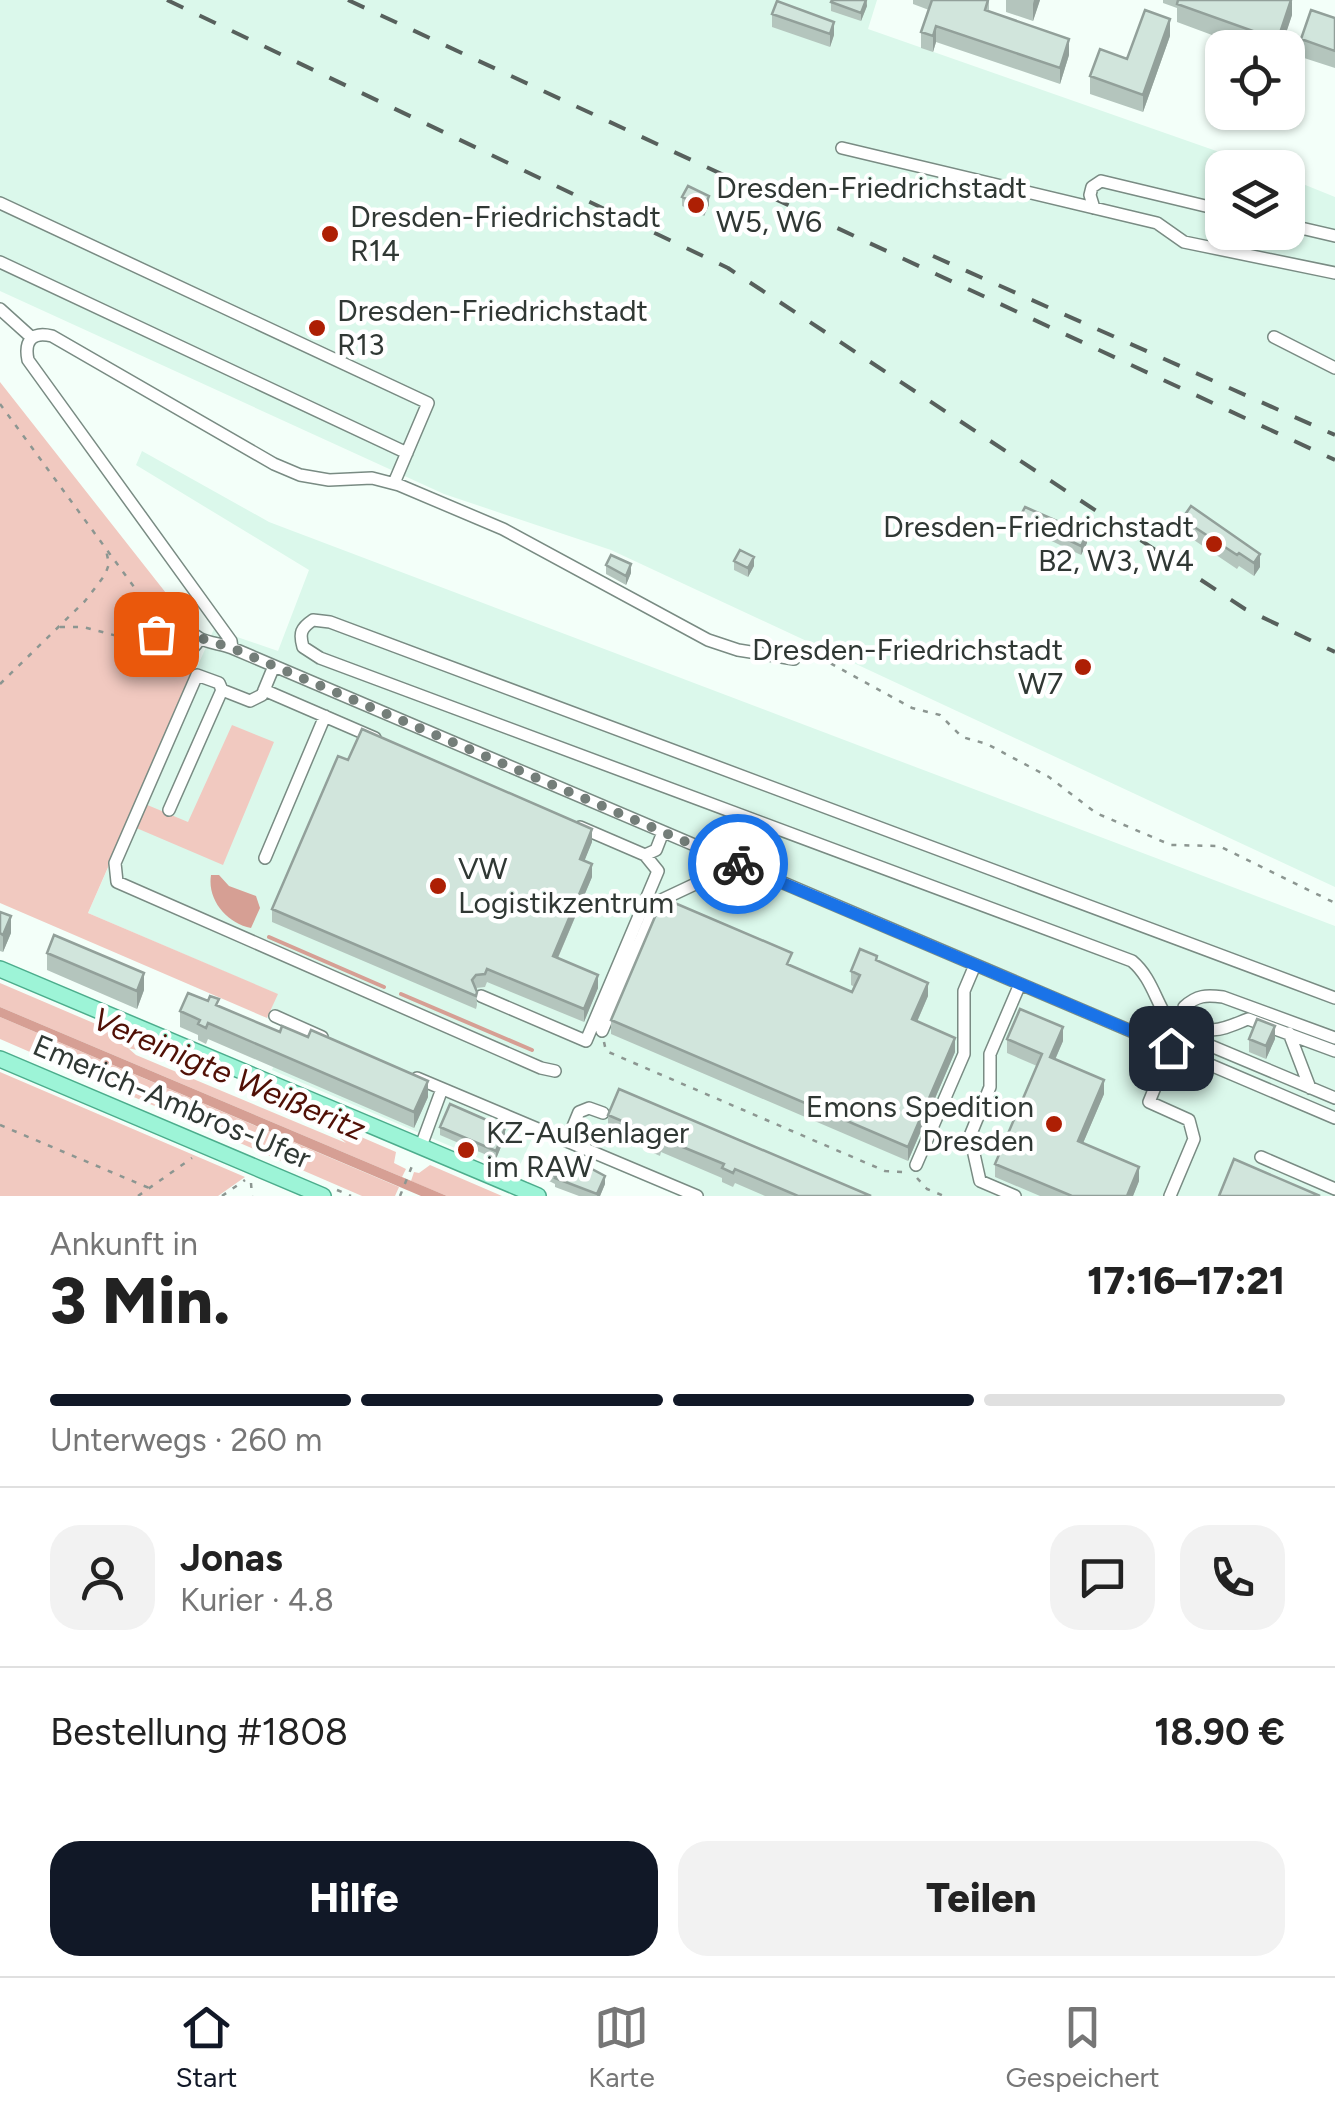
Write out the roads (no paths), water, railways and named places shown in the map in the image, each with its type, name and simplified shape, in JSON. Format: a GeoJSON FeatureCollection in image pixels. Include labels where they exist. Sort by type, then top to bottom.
{"type":"FeatureCollection","features":[{"type":"Feature","properties":{"kind":"main road","name":"Emerich-Ambros-Ufer"},"geometry":{"type":"LineString","coordinates":[[0,969],[418,1152],[538,1196]]}},
{"type":"Feature","properties":{"kind":"main road","name":"Emerich-Ambros-Ufer"},"geometry":{"type":"LineString","coordinates":[[0,1059],[323,1196]]}},
{"type":"Feature","properties":{"kind":"street"},"geometry":{"type":"LineString","coordinates":[[842,148],[1157,223],[1184,242],[1335,273]]}},
{"type":"Feature","properties":{"kind":"street"},"geometry":{"type":"LineString","coordinates":[[1094,208],[1092,187],[1102,182],[1205,206]]}},
{"type":"Feature","properties":{"kind":"street"},"geometry":{"type":"LineString","coordinates":[[0,204],[428,403],[394,483]]}},
{"type":"Feature","properties":{"kind":"street"},"geometry":{"type":"LineString","coordinates":[[1305,229],[1335,236]]}},
{"type":"Feature","properties":{"kind":"street"},"geometry":{"type":"LineString","coordinates":[[0,262],[406,453]]}},
{"type":"Feature","properties":{"kind":"street"},"geometry":{"type":"LineString","coordinates":[[0,309],[30,337]]}},
{"type":"Feature","properties":{"kind":"street"},"geometry":{"type":"LineString","coordinates":[[232,648],[231,641],[28,360],[26,343],[30,337],[52,336],[207,428],[300,475],[329,480],[372,478],[394,483],[503,529],[708,640],[738,650],[794,659]]}},
{"type":"Feature","properties":{"kind":"street"},"geometry":{"type":"LineString","coordinates":[[1274,337],[1334,366]]}},
{"type":"Feature","properties":{"kind":"street"},"geometry":{"type":"LineString","coordinates":[[1335,998],[330,622],[312,620],[303,626],[303,647],[320,658],[1132,961],[1151,982],[1168,1023],[1180,1033],[1335,1098]]}},
{"type":"Feature","properties":{"kind":"street"},"geometry":{"type":"LineString","coordinates":[[200,638],[185,655],[175,658],[158,652],[154,643],[163,626],[175,624],[189,629],[200,638],[232,648],[1335,1118]]}},
{"type":"Feature","properties":{"kind":"street"},"geometry":{"type":"LineString","coordinates":[[274,666],[264,690],[250,701],[197,675],[114,863],[116,882],[555,1071]]}},
{"type":"Feature","properties":{"kind":"street"},"geometry":{"type":"LineString","coordinates":[[169,810],[222,690]]}},
{"type":"Feature","properties":{"kind":"street"},"geometry":{"type":"LineString","coordinates":[[264,690],[396,747]]}},
{"type":"Feature","properties":{"kind":"street"},"geometry":{"type":"LineString","coordinates":[[265,858],[324,716]]}},
{"type":"Feature","properties":{"kind":"street"},"geometry":{"type":"LineString","coordinates":[[481,996],[586,1041],[658,872],[645,855],[574,824]]}},
{"type":"Feature","properties":{"kind":"street"},"geometry":{"type":"LineString","coordinates":[[645,855],[656,850],[664,832]]}},
{"type":"Feature","properties":{"kind":"street"},"geometry":{"type":"LineString","coordinates":[[602,1030],[657,902],[708,878],[718,855]]}},
{"type":"Feature","properties":{"kind":"street"},"geometry":{"type":"LineString","coordinates":[[916,1165],[964,1054],[964,991],[975,965]]}},
{"type":"Feature","properties":{"kind":"street"},"geometry":{"type":"LineString","coordinates":[[1015,1196],[980,1181],[970,1136],[990,1086],[990,1054],[1020,984]]}},
{"type":"Feature","properties":{"kind":"street"},"geometry":{"type":"LineString","coordinates":[[1335,1038],[1222,997],[1204,995],[1184,1007],[1185,1016],[1200,1028],[1219,1031],[1248,1019],[1335,1051]]}},
{"type":"Feature","properties":{"kind":"street"},"geometry":{"type":"LineString","coordinates":[[276,1016],[342,1045]]}},
{"type":"Feature","properties":{"kind":"street"},"geometry":{"type":"LineString","coordinates":[[1288,1033],[1310,1088]]}},
{"type":"Feature","properties":{"kind":"street"},"geometry":{"type":"LineString","coordinates":[[1170,1196],[1194,1139],[1189,1120],[1148,1102],[1171,1048]]}},
{"type":"Feature","properties":{"kind":"street"},"geometry":{"type":"LineString","coordinates":[[409,1074],[697,1196]]}},
{"type":"Feature","properties":{"kind":"street"},"geometry":{"type":"LineString","coordinates":[[418,1152],[442,1088]]}},
{"type":"Feature","properties":{"kind":"street"},"geometry":{"type":"LineString","coordinates":[[567,1141],[579,1112],[590,1108],[603,1113]]}},
{"type":"Feature","properties":{"kind":"street"},"geometry":{"type":"LineString","coordinates":[[1261,1157],[1335,1189]]}},
{"type":"Feature","properties":{"kind":"waterway"},"geometry":{"type":"LineString","coordinates":[[269,937],[384,987]]}},
{"type":"Feature","properties":{"kind":"waterway"},"geometry":{"type":"LineString","coordinates":[[401,994],[532,1050]]}},
{"type":"Feature","properties":{"kind":"railway"},"geometry":{"type":"LineString","coordinates":[[167,0],[728,268],[1245,609],[1335,652]]}},
{"type":"Feature","properties":{"kind":"railway"},"geometry":{"type":"LineString","coordinates":[[348,0],[1335,460]]}},
{"type":"Feature","properties":{"kind":"railway"},"geometry":{"type":"LineString","coordinates":[[933,256],[1335,435]]}},
{"type":"Feature","properties":{"kind":"place","name":"Dresden-Friedrichstadt W5, W6"},"geometry":{"type":"Point","coordinates":[696,205]}},
{"type":"Feature","properties":{"kind":"place","name":"Dresden-Friedrichstadt R14"},"geometry":{"type":"Point","coordinates":[330,234]}},
{"type":"Feature","properties":{"kind":"place","name":"Dresden-Friedrichstadt R13"},"geometry":{"type":"Point","coordinates":[317,328]}},
{"type":"Feature","properties":{"kind":"place","name":"Dresden-Friedrichstadt B2, W3, W4"},"geometry":{"type":"Point","coordinates":[1214,544]}},
{"type":"Feature","properties":{"kind":"place","name":"Dresden-Friedrichstadt W7"},"geometry":{"type":"Point","coordinates":[1083,667]}},
{"type":"Feature","properties":{"kind":"place","name":"VW Logistikzentrum"},"geometry":{"type":"Point","coordinates":[438,886]}},
{"type":"Feature","properties":{"kind":"place","name":"Emons Spedition Dresden"},"geometry":{"type":"Point","coordinates":[1054,1124]}},
{"type":"Feature","properties":{"kind":"place","name":"KZ-Außenlager im RAW"},"geometry":{"type":"Point","coordinates":[466,1150]}},
{"type":"Feature","properties":{"kind":"water label","name":"Vereinigte Weißeritz"},"geometry":{"type":"Point","coordinates":[229,1074]}}]}
